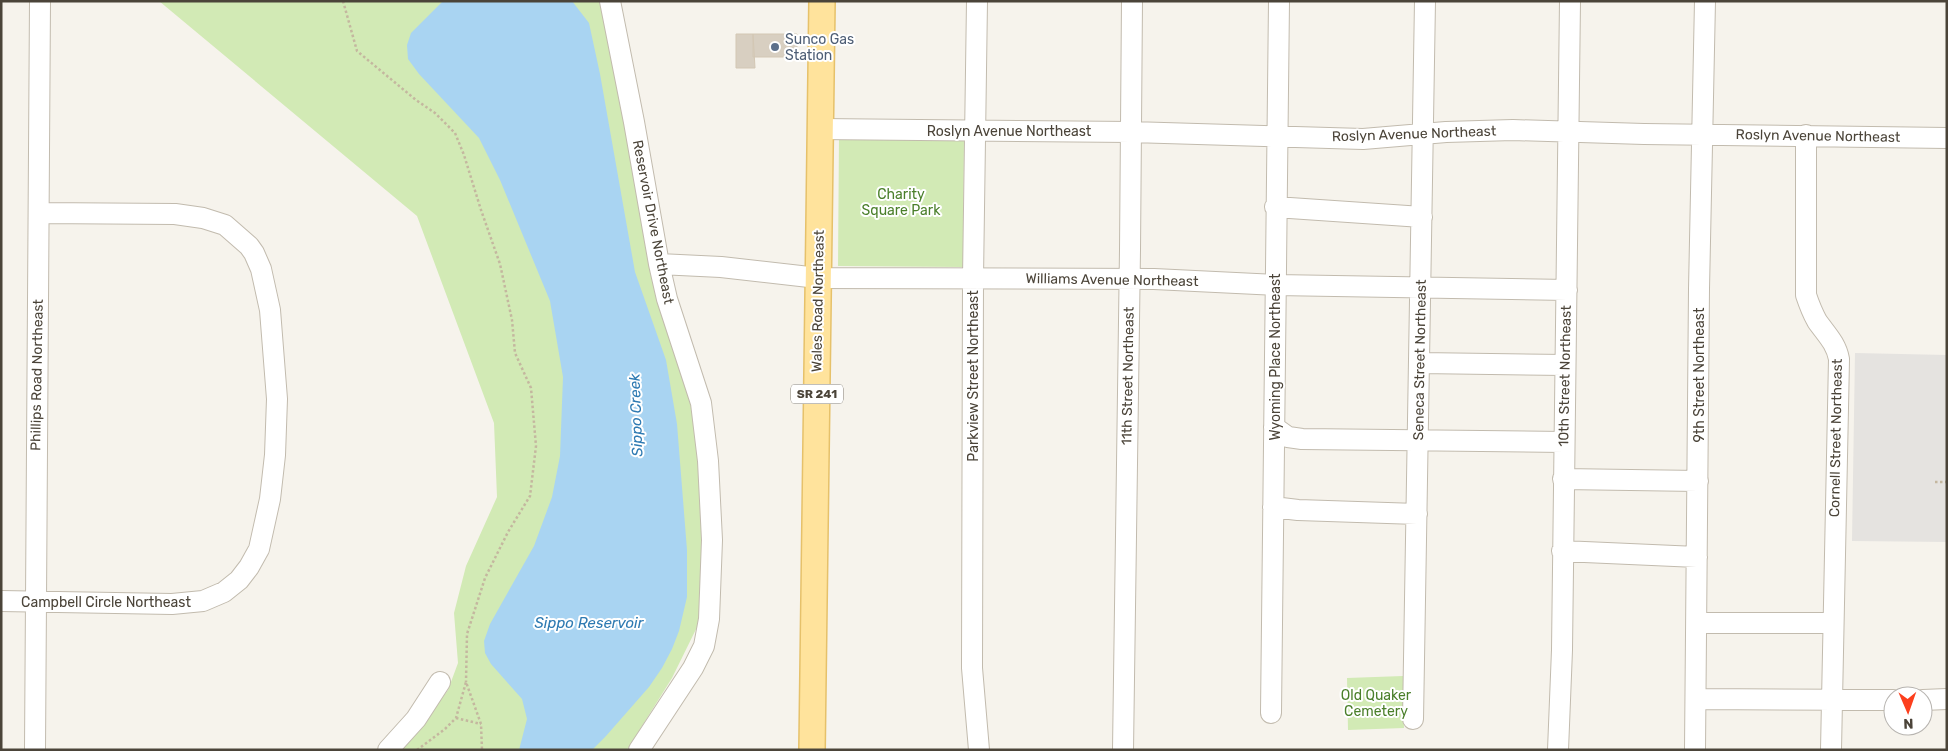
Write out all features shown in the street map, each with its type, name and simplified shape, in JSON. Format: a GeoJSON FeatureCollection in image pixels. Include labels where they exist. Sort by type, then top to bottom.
{"type":"FeatureCollection","features":[{"type":"Feature","properties":{"kind":"main road","name":"Wales Road Northeast"},"geometry":{"type":"LineString","coordinates":[[812,750],[822,1]]}},
{"type":"Feature","properties":{"kind":"street","name":"Phillips Road Northeast"},"geometry":{"type":"LineString","coordinates":[[35,750],[40,1]]}},
{"type":"Feature","properties":{"kind":"street","name":"Reservoir Drive Northeast"},"geometry":{"type":"LineString","coordinates":[[610,1],[659,264],[667,299],[701,404],[711,508],[712,580],[709,619],[704,646],[699,658],[639,750]]}},
{"type":"Feature","properties":{"kind":"street","name":"Parkview Street Northeast"},"geometry":{"type":"LineString","coordinates":[[977,1],[973,278],[972,668],[979,750]]}},
{"type":"Feature","properties":{"kind":"street","name":"11th Street Northeast"},"geometry":{"type":"LineString","coordinates":[[1123,750],[1132,1]]}},
{"type":"Feature","properties":{"kind":"street","name":"Wyoming Place Northeast"},"geometry":{"type":"LineString","coordinates":[[1271,713],[1276,285],[1275,207],[1279,1]]}},
{"type":"Feature","properties":{"kind":"street","name":"Seneca Street Northeast"},"geometry":{"type":"LineString","coordinates":[[1413,720],[1425,1]]}},
{"type":"Feature","properties":{"kind":"street","name":"10th Street Northeast"},"geometry":{"type":"LineString","coordinates":[[1558,750],[1567,290],[1570,1]]}},
{"type":"Feature","properties":{"kind":"street","name":"9th Street Northeast"},"geometry":{"type":"LineString","coordinates":[[1695,750],[1706,1]]}},
{"type":"Feature","properties":{"kind":"street","name":"Roslyn Avenue Northeast"},"geometry":{"type":"LineString","coordinates":[[820,129],[1131,132],[1363,139],[1504,130],[1947,138]]}},
{"type":"Feature","properties":{"kind":"street","name":"Cornell Street Northeast"},"geometry":{"type":"LineString","coordinates":[[1806,135],[1806,294],[1810,308],[1818,322],[1835,344],[1839,359],[1831,750]]}},
{"type":"Feature","properties":{"kind":"street"},"geometry":{"type":"LineString","coordinates":[[1275,207],[1422,217]]}},
{"type":"Feature","properties":{"kind":"street","name":"Campbell Circle Northeast"},"geometry":{"type":"LineString","coordinates":[[1,601],[190,603],[214,597],[224,592],[239,580],[259,549],[275,455],[278,399],[270,310],[262,270],[254,253],[234,231],[215,221],[175,214],[39,213]]}},
{"type":"Feature","properties":{"kind":"street","name":"Williams Avenue Northeast"},"geometry":{"type":"LineString","coordinates":[[659,264],[722,267],[818,278],[1130,280],[1276,285],[1567,290]]}},
{"type":"Feature","properties":{"kind":"street"},"geometry":{"type":"LineString","coordinates":[[1420,363],[1565,365]]}},
{"type":"Feature","properties":{"kind":"street"},"geometry":{"type":"LineString","coordinates":[[1274,428],[1288,437],[1302,439],[1564,442]]}},
{"type":"Feature","properties":{"kind":"street"},"geometry":{"type":"LineString","coordinates":[[1563,479],[1698,481]]}},
{"type":"Feature","properties":{"kind":"street"},"geometry":{"type":"LineString","coordinates":[[1273,507],[1298,510],[1417,514]]}},
{"type":"Feature","properties":{"kind":"street"},"geometry":{"type":"LineString","coordinates":[[1562,551],[1697,557]]}},
{"type":"Feature","properties":{"kind":"street"},"geometry":{"type":"LineString","coordinates":[[1697,623],[1833,623]]}},
{"type":"Feature","properties":{"kind":"street"},"geometry":{"type":"LineString","coordinates":[[388,750],[416,719],[440,682]]}},
{"type":"Feature","properties":{"kind":"street"},"geometry":{"type":"LineString","coordinates":[[1696,699],[1883,700]]}},
{"type":"Feature","properties":{"kind":"street"},"geometry":{"type":"LineString","coordinates":[[1933,700],[1947,699]]}},
{"type":"Feature","properties":{"kind":"path"},"geometry":{"type":"LineString","coordinates":[[343,1],[357,51],[416,100],[435,113],[456,133],[500,264],[512,320],[515,353],[531,388],[536,446],[530,496],[508,532],[485,578],[467,634],[466,682],[456,718],[445,729],[417,750]]}},
{"type":"Feature","properties":{"kind":"path"},"geometry":{"type":"LineString","coordinates":[[1935,482],[1947,482]]}},
{"type":"Feature","properties":{"kind":"path"},"geometry":{"type":"LineString","coordinates":[[466,682],[481,724],[482,750]]}},
{"type":"Feature","properties":{"kind":"path"},"geometry":{"type":"LineString","coordinates":[[456,718],[481,724]]}},
{"type":"Feature","properties":{"kind":"green space"},"geometry":{"type":"Polygon","coordinates":[[[159,1],[603,1],[684,365],[701,454],[704,613],[672,678],[627,750],[398,750],[421,727],[448,690],[458,663],[454,613],[466,566],[497,497],[494,423],[417,216],[159,1]]]}},
{"type":"Feature","properties":{"kind":"green space","name":"Charity Square Park"},"geometry":{"type":"Polygon","coordinates":[[[839,137],[964,138],[963,267],[838,266],[839,137]]]}},
{"type":"Feature","properties":{"kind":"green space","name":"Old Quaker Cemetery"},"geometry":{"type":"Polygon","coordinates":[[[1403,676],[1404,728],[1348,730],[1347,678],[1403,676]]]}},
{"type":"Feature","properties":{"kind":"shaded area"},"geometry":{"type":"Polygon","coordinates":[[[1855,353],[1947,355],[1947,542],[1852,541],[1855,353]]]}},
{"type":"Feature","properties":{"kind":"water","name":"Sippo Reservoir"},"geometry":{"type":"Polygon","coordinates":[[[443,1],[572,1],[589,23],[600,74],[635,272],[666,360],[677,424],[687,550],[687,597],[679,631],[662,668],[649,687],[592,750],[519,750],[527,719],[522,699],[491,664],[485,653],[484,641],[490,624],[534,546],[552,497],[560,456],[563,377],[550,301],[500,180],[479,138],[419,74],[408,59],[407,45],[411,33],[443,1]]]}},
{"type":"Feature","properties":{"kind":"building"},"geometry":{"type":"Polygon","coordinates":[[[736,34],[753,34],[755,68],[736,68],[736,34]]]}},
{"type":"Feature","properties":{"kind":"building"},"geometry":{"type":"Polygon","coordinates":[[[753,34],[797,34],[797,57],[753,57],[753,34]]]}},
{"type":"Feature","properties":{"kind":"place","name":"Sunco Gas Station"},"geometry":{"type":"Point","coordinates":[775,47]}},
{"type":"Feature","properties":{"kind":"water label","name":"Sippo Creek"},"geometry":{"type":"Point","coordinates":[636,415]}}]}
